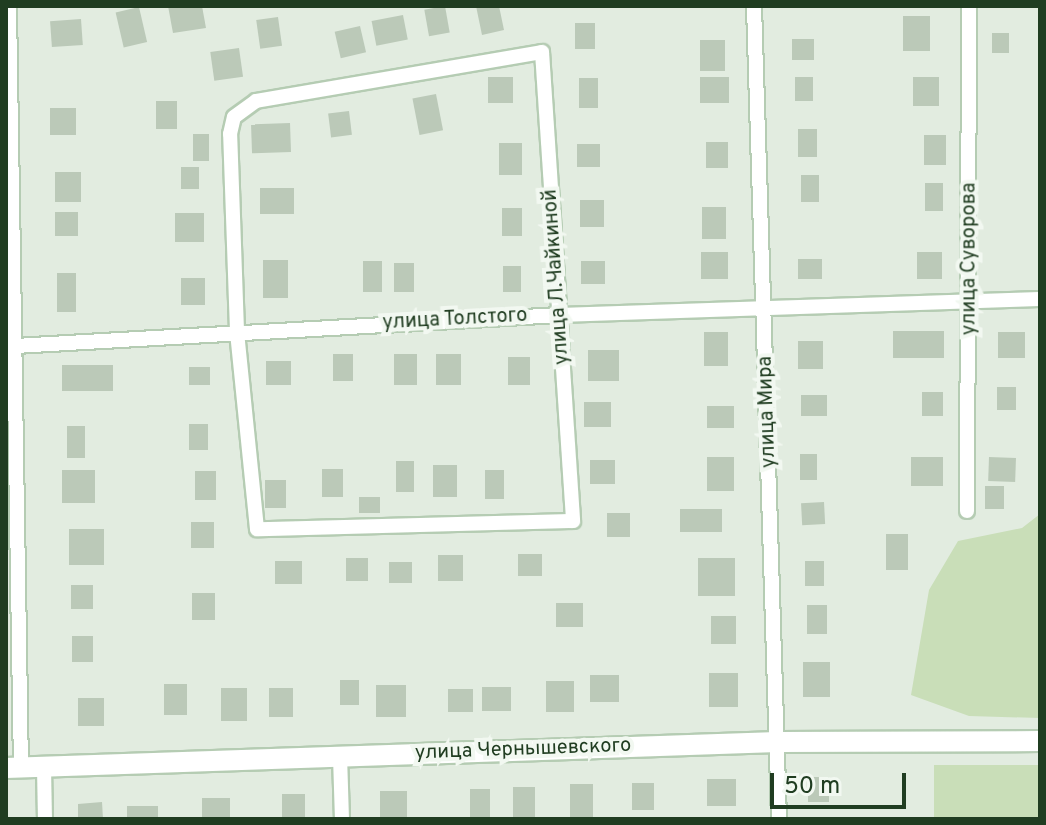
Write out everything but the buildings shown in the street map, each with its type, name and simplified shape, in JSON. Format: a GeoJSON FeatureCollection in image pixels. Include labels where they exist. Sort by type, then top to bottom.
{"type":"FeatureCollection","features":[{"type":"Feature","properties":{"kind":"street"},"geometry":{"type":"LineString","coordinates":[[9,6],[15,346],[13,768]]}},
{"type":"Feature","properties":{"kind":"street","name":"улица Мира"},"geometry":{"type":"LineString","coordinates":[[754,6],[779,819]]}},
{"type":"Feature","properties":{"kind":"street","name":"улица Суворова"},"geometry":{"type":"LineString","coordinates":[[967,511],[971,302],[969,6]]}},
{"type":"Feature","properties":{"kind":"street","name":"улица Л.Чайкиной"},"geometry":{"type":"LineString","coordinates":[[542,52],[559,315],[573,521],[257,529],[237,331],[230,134],[234,117],[256,101],[542,52]]}},
{"type":"Feature","properties":{"kind":"street","name":"улица Толстого"},"geometry":{"type":"LineString","coordinates":[[15,346],[559,315],[1040,299]]}},
{"type":"Feature","properties":{"kind":"street","name":"улица Чернышевского"},"geometry":{"type":"LineString","coordinates":[[13,768],[778,742],[1040,741]]}},
{"type":"Feature","properties":{"kind":"street"},"geometry":{"type":"LineString","coordinates":[[340,756],[342,819]]}},
{"type":"Feature","properties":{"kind":"street"},"geometry":{"type":"LineString","coordinates":[[44,768],[45,819]]}},
{"type":"Feature","properties":{"kind":"green space"},"geometry":{"type":"Polygon","coordinates":[[[1040,514],[1040,718],[969,716],[911,695],[929,590],[958,541],[1022,528],[1040,514]]]}},
{"type":"Feature","properties":{"kind":"green space"},"geometry":{"type":"Polygon","coordinates":[[[934,765],[1040,765],[1040,819],[934,819],[934,765]]]}}]}
